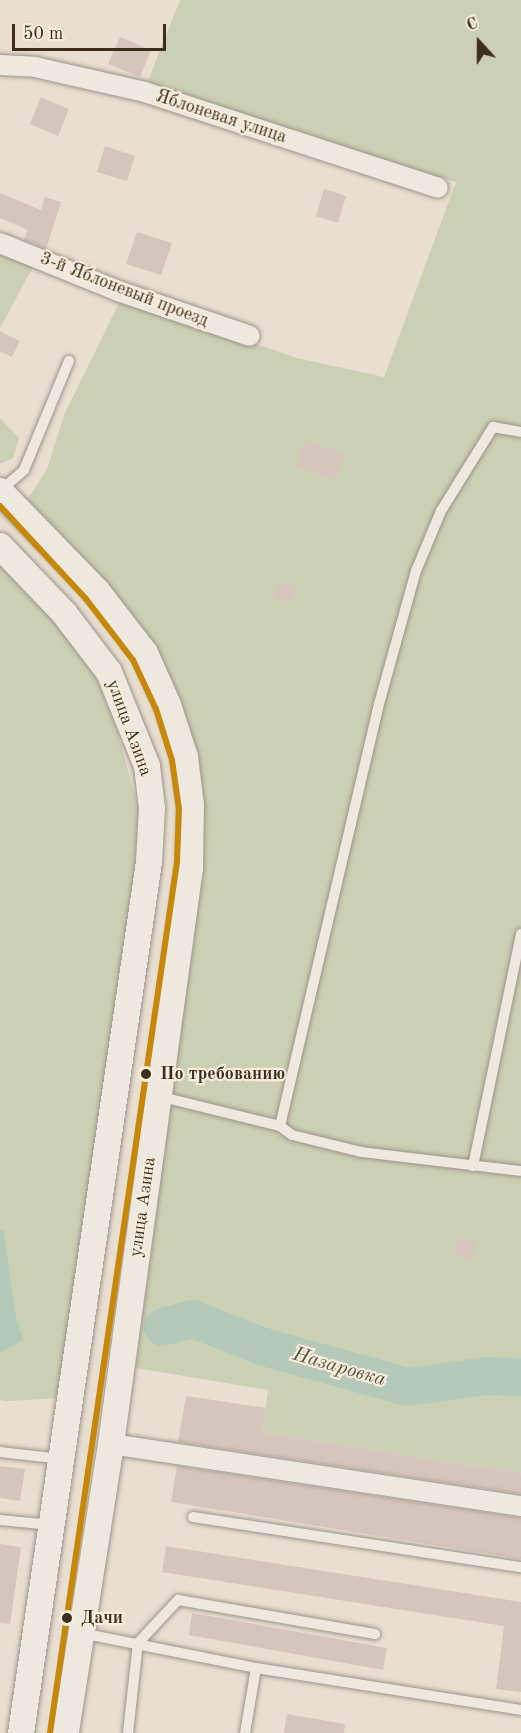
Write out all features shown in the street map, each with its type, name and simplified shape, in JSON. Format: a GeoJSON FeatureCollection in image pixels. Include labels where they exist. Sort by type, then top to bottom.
{"type":"FeatureCollection","features":[{"type":"Feature","properties":{"kind":"street","name":"Яблоневая улица"},"geometry":{"type":"LineString","coordinates":[[0,65],[35,67],[145,92],[438,189]]}},
{"type":"Feature","properties":{"kind":"street","name":"3-й Яблоневый проезд"},"geometry":{"type":"LineString","coordinates":[[0,243],[118,291],[250,336]]}},
{"type":"Feature","properties":{"kind":"street","name":"улица Азина"},"geometry":{"type":"LineString","coordinates":[[0,491],[97,591],[145,653],[168,705],[185,757],[191,805],[190,868],[111,1444],[66,1733]]}},
{"type":"Feature","properties":{"kind":"street","name":"улица Азина"},"geometry":{"type":"LineString","coordinates":[[0,546],[64,613],[109,672],[147,766],[152,808],[149,862],[21,1733]]}},
{"type":"Feature","properties":{"kind":"street"},"geometry":{"type":"LineString","coordinates":[[111,1444],[521,1506]]}},
{"type":"Feature","properties":{"kind":"lane"},"geometry":{"type":"LineString","coordinates":[[0,491],[24,470],[69,361]]}},
{"type":"Feature","properties":{"kind":"lane"},"geometry":{"type":"LineString","coordinates":[[280,1126],[379,704],[416,571],[441,511],[493,427],[521,432]]}},
{"type":"Feature","properties":{"kind":"lane"},"geometry":{"type":"LineString","coordinates":[[473,1166],[521,934]]}},
{"type":"Feature","properties":{"kind":"lane"},"geometry":{"type":"LineString","coordinates":[[157,1096],[280,1126],[292,1135],[361,1152],[521,1171]]}},
{"type":"Feature","properties":{"kind":"lane"},"geometry":{"type":"LineString","coordinates":[[0,1452],[62,1459]]}},
{"type":"Feature","properties":{"kind":"lane"},"geometry":{"type":"LineString","coordinates":[[193,1517],[521,1567]]}},
{"type":"Feature","properties":{"kind":"lane"},"geometry":{"type":"LineString","coordinates":[[0,1520],[52,1525]]}},
{"type":"Feature","properties":{"kind":"lane"},"geometry":{"type":"LineString","coordinates":[[128,1733],[138,1643],[178,1600],[375,1634]]}},
{"type":"Feature","properties":{"kind":"lane"},"geometry":{"type":"LineString","coordinates":[[80,1633],[256,1668],[521,1710]]}},
{"type":"Feature","properties":{"kind":"lane"},"geometry":{"type":"LineString","coordinates":[[245,1733],[256,1668]]}},
{"type":"Feature","properties":{"kind":"shaded area"},"geometry":{"type":"Polygon","coordinates":[[[180,0],[521,0],[521,1473],[262,1432],[268,1390],[136,1368],[201,872],[204,828],[198,781],[159,654],[136,620],[27,500],[47,469],[65,413],[121,299],[297,358],[384,377],[456,182],[146,86],[180,0]]]}},
{"type":"Feature","properties":{"kind":"shaded area"},"geometry":{"type":"Polygon","coordinates":[[[0,251],[34,265],[0,328],[0,251]]]}},
{"type":"Feature","properties":{"kind":"shaded area"},"geometry":{"type":"Polygon","coordinates":[[[0,418],[19,438],[13,458],[0,464],[0,418]]]}},
{"type":"Feature","properties":{"kind":"shaded area"},"geometry":{"type":"Polygon","coordinates":[[[0,562],[62,624],[97,680],[116,727],[138,807],[137,868],[63,1398],[7,1401],[0,1400],[0,1353],[24,1340],[16,1315],[4,1231],[0,1230],[0,562]]]}},
{"type":"Feature","properties":{"kind":"shaded area"},"geometry":{"type":"Polygon","coordinates":[[[0,1230],[4,1231],[16,1315],[24,1340],[0,1353],[0,1230]]]}},
{"type":"Feature","properties":{"kind":"building"},"geometry":{"type":"Polygon","coordinates":[[[120,37],[151,50],[140,77],[108,64],[120,37]]]}},
{"type":"Feature","properties":{"kind":"building"},"geometry":{"type":"Polygon","coordinates":[[[41,97],[69,109],[58,136],[30,124],[41,97]]]}},
{"type":"Feature","properties":{"kind":"building"},"geometry":{"type":"Polygon","coordinates":[[[105,146],[135,156],[127,181],[97,172],[105,146]]]}},
{"type":"Feature","properties":{"kind":"building"},"geometry":{"type":"Polygon","coordinates":[[[324,189],[346,196],[338,223],[316,216],[324,189]]]}},
{"type":"Feature","properties":{"kind":"building"},"geometry":{"type":"Polygon","coordinates":[[[0,193],[41,210],[45,197],[61,202],[46,249],[24,240],[28,230],[0,218],[0,193]]]}},
{"type":"Feature","properties":{"kind":"building"},"geometry":{"type":"Polygon","coordinates":[[[137,232],[172,243],[161,275],[126,264],[137,232]]]}},
{"type":"Feature","properties":{"kind":"building"},"geometry":{"type":"Polygon","coordinates":[[[0,331],[20,341],[12,357],[0,351],[0,331]]]}},
{"type":"Feature","properties":{"kind":"building"},"geometry":{"type":"Polygon","coordinates":[[[305,440],[345,455],[336,480],[296,466],[305,440]]]}},
{"type":"Feature","properties":{"kind":"building"},"geometry":{"type":"Polygon","coordinates":[[[277,582],[296,586],[292,604],[273,599],[277,582]]]}},
{"type":"Feature","properties":{"kind":"building"},"geometry":{"type":"Polygon","coordinates":[[[458,1237],[477,1241],[473,1260],[453,1255],[458,1237]]]}},
{"type":"Feature","properties":{"kind":"building"},"geometry":{"type":"Polygon","coordinates":[[[186,1396],[266,1408],[262,1432],[521,1473],[521,1494],[178,1442],[186,1396]]]}},
{"type":"Feature","properties":{"kind":"building"},"geometry":{"type":"Polygon","coordinates":[[[0,1466],[25,1469],[20,1501],[0,1498],[0,1466]]]}},
{"type":"Feature","properties":{"kind":"building"},"geometry":{"type":"Polygon","coordinates":[[[177,1466],[521,1518],[521,1559],[171,1502],[177,1466]]]}},
{"type":"Feature","properties":{"kind":"building"},"geometry":{"type":"Polygon","coordinates":[[[0,1544],[21,1547],[10,1624],[0,1623],[0,1544]]]}},
{"type":"Feature","properties":{"kind":"building"},"geometry":{"type":"Polygon","coordinates":[[[166,1546],[521,1602],[521,1692],[496,1689],[504,1626],[162,1572],[166,1546]]]}},
{"type":"Feature","properties":{"kind":"building"},"geometry":{"type":"Polygon","coordinates":[[[192,1613],[387,1648],[383,1670],[189,1635],[192,1613]]]}},
{"type":"Feature","properties":{"kind":"building"},"geometry":{"type":"Polygon","coordinates":[[[287,1714],[345,1724],[344,1733],[284,1733],[287,1714]]]}},
{"type":"Feature","properties":{"kind":"waterway","name":"Назаровка"},"geometry":{"type":"LineString","coordinates":[[163,1327],[193,1319],[264,1347],[408,1387],[486,1376],[521,1377]]}},
{"type":"Feature","properties":{"kind":"transit line"},"geometry":{"type":"LineString","coordinates":[[0,506],[86,599],[133,660],[156,709],[172,760],[179,809],[177,862],[50,1733]]}},
{"type":"Feature","properties":{"kind":"place","name":"По требованию"},"geometry":{"type":"Point","coordinates":[146,1074]}},
{"type":"Feature","properties":{"kind":"place","name":"Дачи"},"geometry":{"type":"Point","coordinates":[67,1618]}}]}
